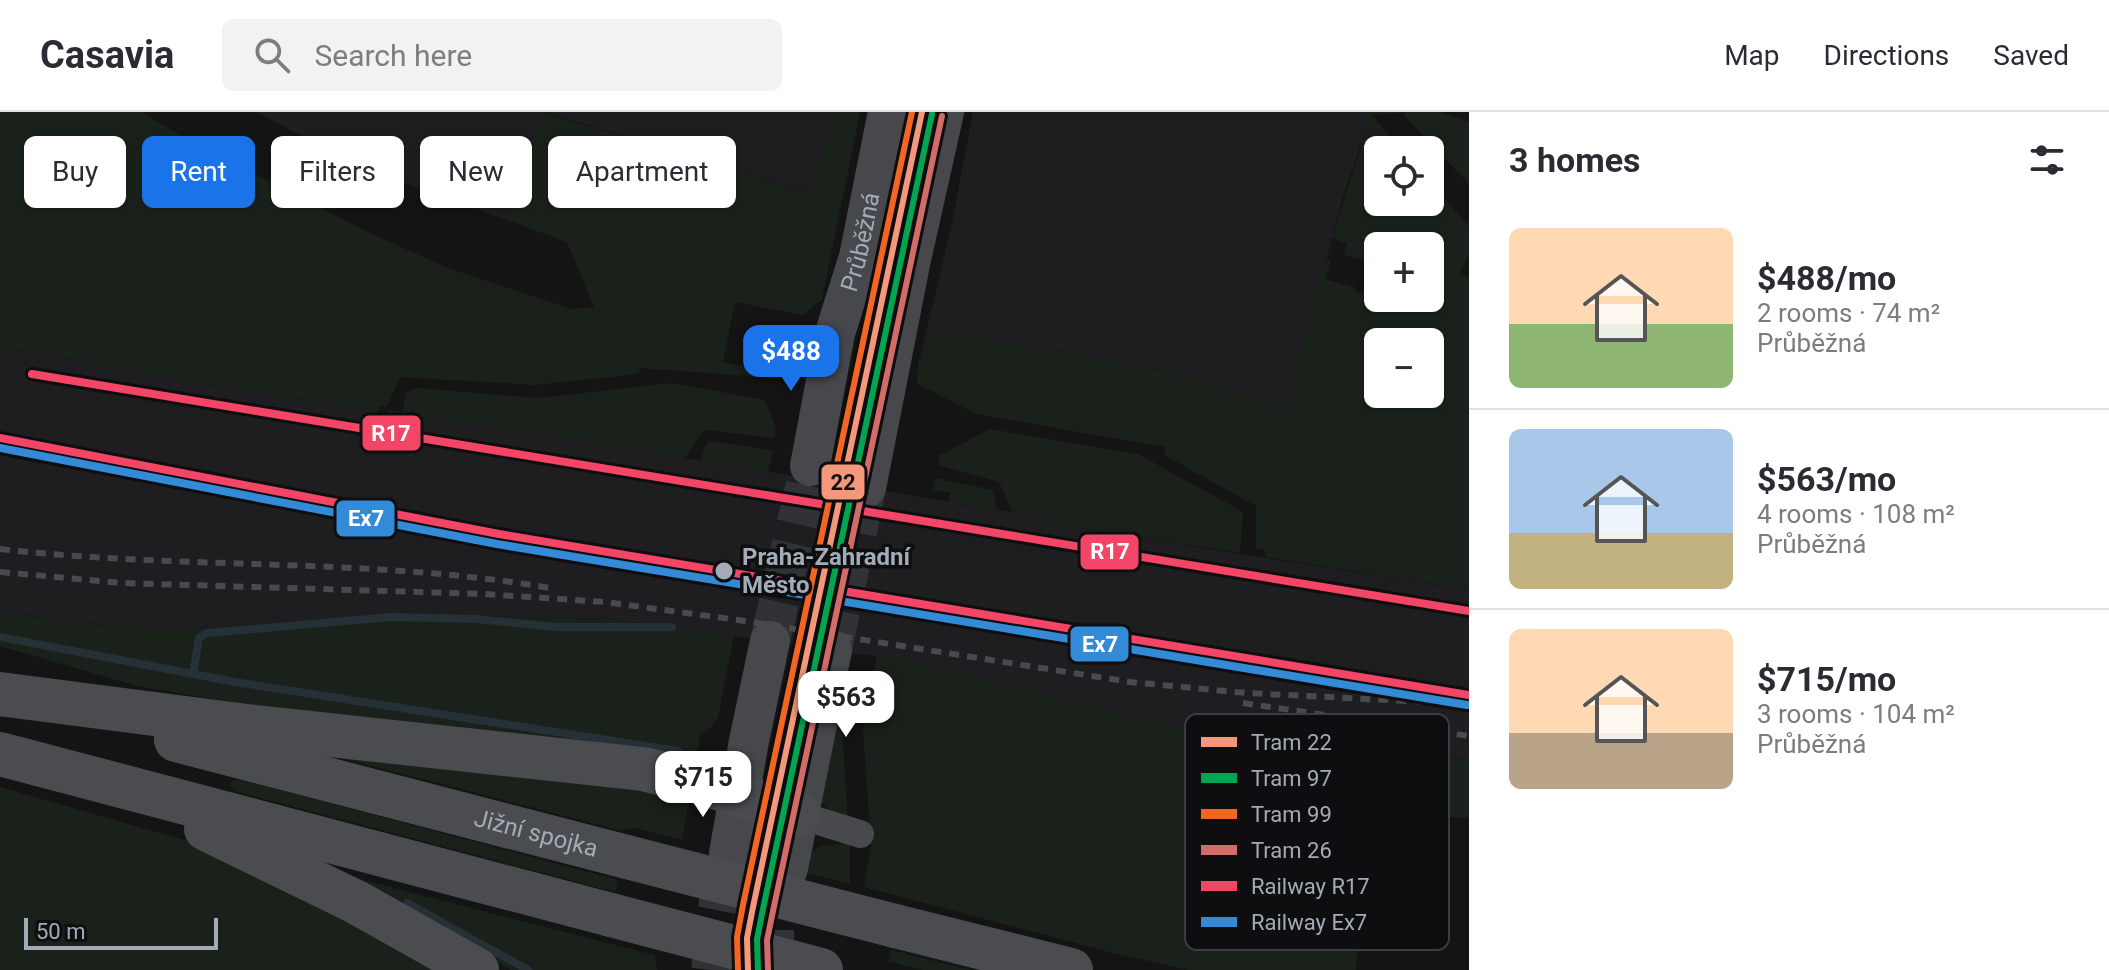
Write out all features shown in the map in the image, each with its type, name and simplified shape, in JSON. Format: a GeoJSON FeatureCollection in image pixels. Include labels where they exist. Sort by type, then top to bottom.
{"type":"FeatureCollection","features":[{"type":"Feature","properties":{"kind":"highway"},"geometry":{"type":"LineString","coordinates":[[0,694],[247,726],[643,769],[678,776],[799,815]]}},
{"type":"Feature","properties":{"kind":"highway","name":"Jižní spojka"},"geometry":{"type":"LineString","coordinates":[[0,694],[1071,970]]}},
{"type":"Feature","properties":{"kind":"highway"},"geometry":{"type":"LineString","coordinates":[[0,754],[821,970]]}},
{"type":"Feature","properties":{"kind":"highway"},"geometry":{"type":"LineString","coordinates":[[110,783],[356,902],[477,970]]}},
{"type":"Feature","properties":{"kind":"main road","name":"Průběžná"},"geometry":{"type":"LineString","coordinates":[[810,466],[835,333],[859,257],[888,112]]}},
{"type":"Feature","properties":{"kind":"main road"},"geometry":{"type":"LineString","coordinates":[[866,488],[910,264],[944,112]]}},
{"type":"Feature","properties":{"kind":"main road"},"geometry":{"type":"LineString","coordinates":[[729,853],[770,641]]}},
{"type":"Feature","properties":{"kind":"main road"},"geometry":{"type":"LineString","coordinates":[[788,868],[832,650]]}},
{"type":"Feature","properties":{"kind":"street"},"geometry":{"type":"LineString","coordinates":[[799,815],[860,834]]}},
{"type":"Feature","properties":{"kind":"shaded area"},"geometry":{"type":"Polygon","coordinates":[[[0,112],[142,112],[181,136],[142,136],[142,208],[255,208],[255,175],[271,183],[271,208],[321,208],[450,269],[572,309],[594,307],[567,242],[507,220],[511,208],[532,208],[532,143],[542,112],[621,136],[548,136],[548,208],[736,208],[736,171],[810,193],[834,112],[860,112],[822,299],[802,315],[735,302],[723,362],[789,376],[788,379],[641,368],[638,374],[535,385],[400,377],[387,407],[380,406],[378,413],[0,348],[0,112]]]}},
{"type":"Feature","properties":{"kind":"shaded area"},"geometry":{"type":"Polygon","coordinates":[[[257,112],[542,112],[532,143],[532,136],[420,136],[420,188],[404,183],[404,136],[301,136],[257,112]]]}},
{"type":"Feature","properties":{"kind":"shaded area"},"geometry":{"type":"Polygon","coordinates":[[[545,112],[834,112],[811,193],[736,170],[736,136],[624,136],[545,112]]]}},
{"type":"Feature","properties":{"kind":"shaded area"},"geometry":{"type":"Polygon","coordinates":[[[973,112],[1406,112],[1371,115],[1341,203],[1288,410],[1166,370],[927,329],[952,223],[973,112]]]}},
{"type":"Feature","properties":{"kind":"shaded area"},"geometry":{"type":"Polygon","coordinates":[[[1438,112],[1469,122],[1469,184],[1444,157],[1444,136],[1424,136],[1403,114],[1438,112]]]}},
{"type":"Feature","properties":{"kind":"shaded area"},"geometry":{"type":"Polygon","coordinates":[[[1371,115],[1390,136],[1364,136],[1371,115]]]}},
{"type":"Feature","properties":{"kind":"shaded area"},"geometry":{"type":"Polygon","coordinates":[[[1364,137],[1364,216],[1444,216],[1444,198],[1469,226],[1469,255],[1460,273],[1469,278],[1469,590],[1266,557],[1265,550],[1256,548],[1256,506],[1166,456],[1164,447],[976,414],[917,384],[927,329],[1166,370],[1288,410],[1326,259],[1331,260],[1325,279],[1364,293],[1364,312],[1444,312],[1444,232],[1364,232],[1364,260],[1344,255],[1347,243],[1332,238],[1364,137]]]}},
{"type":"Feature","properties":{"kind":"shaded area"},"geometry":{"type":"Polygon","coordinates":[[[474,208],[511,208],[507,220],[474,208]]]}},
{"type":"Feature","properties":{"kind":"shaded area"},"geometry":{"type":"Polygon","coordinates":[[[0,348],[378,413],[388,414],[389,410],[831,482],[1038,517],[1053,524],[1469,590],[1469,760],[1449,759],[1449,714],[1185,714],[1185,729],[916,662],[611,619],[390,614],[225,627],[169,628],[120,627],[0,612],[0,348]]]}},
{"type":"Feature","properties":{"kind":"shaded area"},"geometry":{"type":"Polygon","coordinates":[[[672,383],[765,400],[776,428],[774,438],[703,430],[685,459],[402,413],[406,393],[416,388],[538,398],[672,383]]]}},
{"type":"Feature","properties":{"kind":"shaded area"},"geometry":{"type":"Polygon","coordinates":[[[990,429],[1138,454],[1243,512],[1240,553],[1052,524],[1038,517],[1013,513],[999,482],[938,465],[939,456],[990,429]]]}},
{"type":"Feature","properties":{"kind":"shaded area"},"geometry":{"type":"Polygon","coordinates":[[[708,441],[773,450],[768,472],[700,461],[708,441]]]}},
{"type":"Feature","properties":{"kind":"shaded area"},"geometry":{"type":"Polygon","coordinates":[[[935,478],[993,490],[997,510],[949,502],[950,493],[933,490],[935,478]]]}},
{"type":"Feature","properties":{"kind":"shaded area"},"geometry":{"type":"Polygon","coordinates":[[[0,612],[120,627],[169,628],[225,627],[390,614],[611,619],[734,635],[718,717],[700,735],[696,760],[338,720],[137,686],[0,646],[0,612]]]}},
{"type":"Feature","properties":{"kind":"shaded area"},"geometry":{"type":"Polygon","coordinates":[[[877,656],[916,662],[1185,729],[1185,950],[1357,950],[1356,970],[1189,970],[864,887],[871,847],[863,730],[877,656]]]}},
{"type":"Feature","properties":{"kind":"shaded area"},"geometry":{"type":"Polygon","coordinates":[[[836,722],[842,730],[848,819],[840,820],[815,797],[836,722]]]}},
{"type":"Feature","properties":{"kind":"shaded area"},"geometry":{"type":"Polygon","coordinates":[[[333,756],[690,795],[682,840],[635,828],[619,830],[333,756]]]}},
{"type":"Feature","properties":{"kind":"shaded area"},"geometry":{"type":"Polygon","coordinates":[[[1449,759],[1469,760],[1469,818],[1449,817],[1449,759]]]}},
{"type":"Feature","properties":{"kind":"shaded area"},"geometry":{"type":"Polygon","coordinates":[[[238,779],[618,880],[615,892],[234,791],[230,783],[238,779]]]}},
{"type":"Feature","properties":{"kind":"shaded area"},"geometry":{"type":"Polygon","coordinates":[[[0,787],[247,858],[446,970],[0,970],[0,787]]]}},
{"type":"Feature","properties":{"kind":"shaded area"},"geometry":{"type":"Polygon","coordinates":[[[850,843],[850,884],[802,872],[805,855],[823,846],[850,843]]]}},
{"type":"Feature","properties":{"kind":"shaded area"},"geometry":{"type":"Polygon","coordinates":[[[359,879],[654,955],[657,970],[511,970],[359,879]]]}},
{"type":"Feature","properties":{"kind":"shaded area"},"geometry":{"type":"Polygon","coordinates":[[[891,950],[970,970],[922,970],[888,961],[891,950]]]}},
{"type":"Feature","properties":{"kind":"waterway"},"geometry":{"type":"LineString","coordinates":[[193,674],[199,638],[207,633],[391,617],[476,619],[556,627],[672,627]]}},
{"type":"Feature","properties":{"kind":"waterway"},"geometry":{"type":"LineString","coordinates":[[0,637],[235,682],[678,751]]}},
{"type":"Feature","properties":{"kind":"waterway"},"geometry":{"type":"LineString","coordinates":[[407,903],[528,970]]}},
{"type":"Feature","properties":{"kind":"tunnel"},"geometry":{"type":"LineString","coordinates":[[770,641],[810,466]]}},
{"type":"Feature","properties":{"kind":"tunnel"},"geometry":{"type":"LineString","coordinates":[[832,650],[866,488]]}},
{"type":"Feature","properties":{"kind":"tunnel"},"geometry":{"type":"LineString","coordinates":[[711,970],[717,914],[729,853]]}},
{"type":"Feature","properties":{"kind":"tunnel"},"geometry":{"type":"LineString","coordinates":[[774,970],[774,926],[788,868]]}},
{"type":"Feature","properties":{"kind":"railway"},"geometry":{"type":"LineString","coordinates":[[0,549],[138,560],[413,572],[550,588]]}},
{"type":"Feature","properties":{"kind":"railway"},"geometry":{"type":"LineString","coordinates":[[0,572],[122,583],[485,594],[605,602],[1130,682],[1246,693],[1469,704]]}},
{"type":"Feature","properties":{"kind":"railway"},"geometry":{"type":"LineString","coordinates":[[1243,703],[1318,714]]}},
{"type":"Feature","properties":{"kind":"railway"},"geometry":{"type":"LineString","coordinates":[[1449,733],[1469,736]]}},
{"type":"Feature","properties":{"kind":"tram line","name":"99"},"geometry":{"type":"LineString","coordinates":[[738,970],[737,937],[743,905],[912,112]]}},
{"type":"Feature","properties":{"kind":"tram line","name":"22"},"geometry":{"type":"LineString","coordinates":[[748,970],[747,938],[753,907],[922,112]]}},
{"type":"Feature","properties":{"kind":"tram line","name":"97"},"geometry":{"type":"LineString","coordinates":[[758,970],[757,939],[763,909],[932,114]]}},
{"type":"Feature","properties":{"kind":"tram line","name":"26"},"geometry":{"type":"LineString","coordinates":[[768,969],[767,940],[942,116]]}},
{"type":"Feature","properties":{"kind":"rail line","name":"R17"},"geometry":{"type":"LineString","coordinates":[[32,374],[1469,611]]}},
{"type":"Feature","properties":{"kind":"rail line","name":"R17"},"geometry":{"type":"LineString","coordinates":[[0,438],[499,534],[1469,695]]}},
{"type":"Feature","properties":{"kind":"rail line","name":"Ex7"},"geometry":{"type":"LineString","coordinates":[[0,448],[497,544],[1467,705]]}},
{"type":"Feature","properties":{"kind":"place","name":"Praha-Zahradní Město"},"geometry":{"type":"Point","coordinates":[724,571]}}]}
